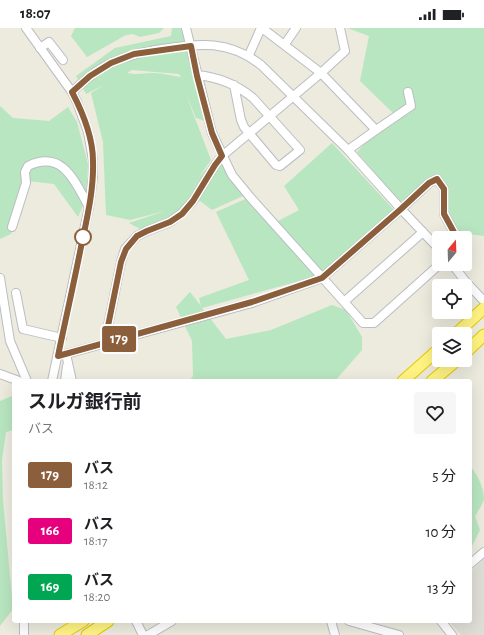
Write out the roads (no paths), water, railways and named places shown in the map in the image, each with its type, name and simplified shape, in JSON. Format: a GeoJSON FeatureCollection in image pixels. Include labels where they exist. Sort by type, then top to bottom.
{"type":"FeatureCollection","features":[{"type":"Feature","properties":{"kind":"highway"},"geometry":{"type":"LineString","coordinates":[[464,327],[484,308]]}},
{"type":"Feature","properties":{"kind":"highway"},"geometry":{"type":"LineString","coordinates":[[472,346],[484,335]]}},
{"type":"Feature","properties":{"kind":"highway"},"geometry":{"type":"LineString","coordinates":[[405,379],[432,355]]}},
{"type":"Feature","properties":{"kind":"highway"},"geometry":{"type":"LineString","coordinates":[[434,379],[449,367]]}},
{"type":"Feature","properties":{"kind":"highway"},"geometry":{"type":"LineString","coordinates":[[60,635],[80,623]]}},
{"type":"Feature","properties":{"kind":"highway"},"geometry":{"type":"LineString","coordinates":[[87,635],[105,623]]}},
{"type":"Feature","properties":{"kind":"street"},"geometry":{"type":"LineString","coordinates":[[26,28],[72,92],[88,132],[93,160],[90,206],[62,338],[62,355],[71,379]]}},
{"type":"Feature","properties":{"kind":"street"},"geometry":{"type":"LineString","coordinates":[[186,28],[212,133],[232,175],[322,278],[363,322],[374,323],[432,271]]}},
{"type":"Feature","properties":{"kind":"street"},"geometry":{"type":"LineString","coordinates":[[249,55],[262,28],[285,44],[321,74],[376,130]]}},
{"type":"Feature","properties":{"kind":"street"},"geometry":{"type":"LineString","coordinates":[[285,44],[296,28]]}},
{"type":"Feature","properties":{"kind":"street"},"geometry":{"type":"LineString","coordinates":[[112,341],[108,326],[121,262],[126,249],[137,236],[170,222],[182,214],[193,201],[222,156],[250,135],[321,74],[345,51],[340,28]]}},
{"type":"Feature","properties":{"kind":"street"},"geometry":{"type":"LineString","coordinates":[[40,48],[49,42],[63,60]]}},
{"type":"Feature","properties":{"kind":"street"},"geometry":{"type":"LineString","coordinates":[[72,92],[90,76],[111,63],[134,54],[207,44],[234,49],[249,55],[348,150],[432,242]]}},
{"type":"Feature","properties":{"kind":"street"},"geometry":{"type":"LineString","coordinates":[[197,76],[210,76],[234,85],[253,98],[300,150],[280,166],[276,165],[244,127],[241,120],[234,85]]}},
{"type":"Feature","properties":{"kind":"street"},"geometry":{"type":"LineString","coordinates":[[348,150],[411,106],[408,92]]}},
{"type":"Feature","properties":{"kind":"street"},"geometry":{"type":"LineString","coordinates":[[12,227],[26,183],[25,172],[28,166],[35,162],[50,162],[66,168],[90,206]]}},
{"type":"Feature","properties":{"kind":"street"},"geometry":{"type":"LineString","coordinates":[[62,355],[252,302],[322,278],[429,183],[437,179],[444,189],[444,214],[453,231]]}},
{"type":"Feature","properties":{"kind":"street"},"geometry":{"type":"LineString","coordinates":[[344,301],[422,232]]}},
{"type":"Feature","properties":{"kind":"street"},"geometry":{"type":"LineString","coordinates":[[457,271],[484,301]]}},
{"type":"Feature","properties":{"kind":"street"},"geometry":{"type":"LineString","coordinates":[[0,278],[10,341],[26,379]]}},
{"type":"Feature","properties":{"kind":"street"},"geometry":{"type":"LineString","coordinates":[[16,293],[23,329],[62,338]]}},
{"type":"Feature","properties":{"kind":"street"},"geometry":{"type":"LineString","coordinates":[[53,379],[62,355]]}},
{"type":"Feature","properties":{"kind":"street"},"geometry":{"type":"LineString","coordinates":[[62,355],[67,365],[65,379]]}},
{"type":"Feature","properties":{"kind":"street"},"geometry":{"type":"LineString","coordinates":[[0,374],[14,379]]}},
{"type":"Feature","properties":{"kind":"street"},"geometry":{"type":"LineString","coordinates":[[472,562],[484,552]]}},
{"type":"Feature","properties":{"kind":"street"},"geometry":{"type":"LineString","coordinates":[[137,623],[144,634],[168,623]]}},
{"type":"Feature","properties":{"kind":"street"},"geometry":{"type":"LineString","coordinates":[[332,623],[335,635]]}},
{"type":"Feature","properties":{"kind":"street"},"geometry":{"type":"LineString","coordinates":[[357,623],[399,635]]}},
{"type":"Feature","properties":{"kind":"street"},"geometry":{"type":"LineString","coordinates":[[443,623],[452,635]]}}]}
